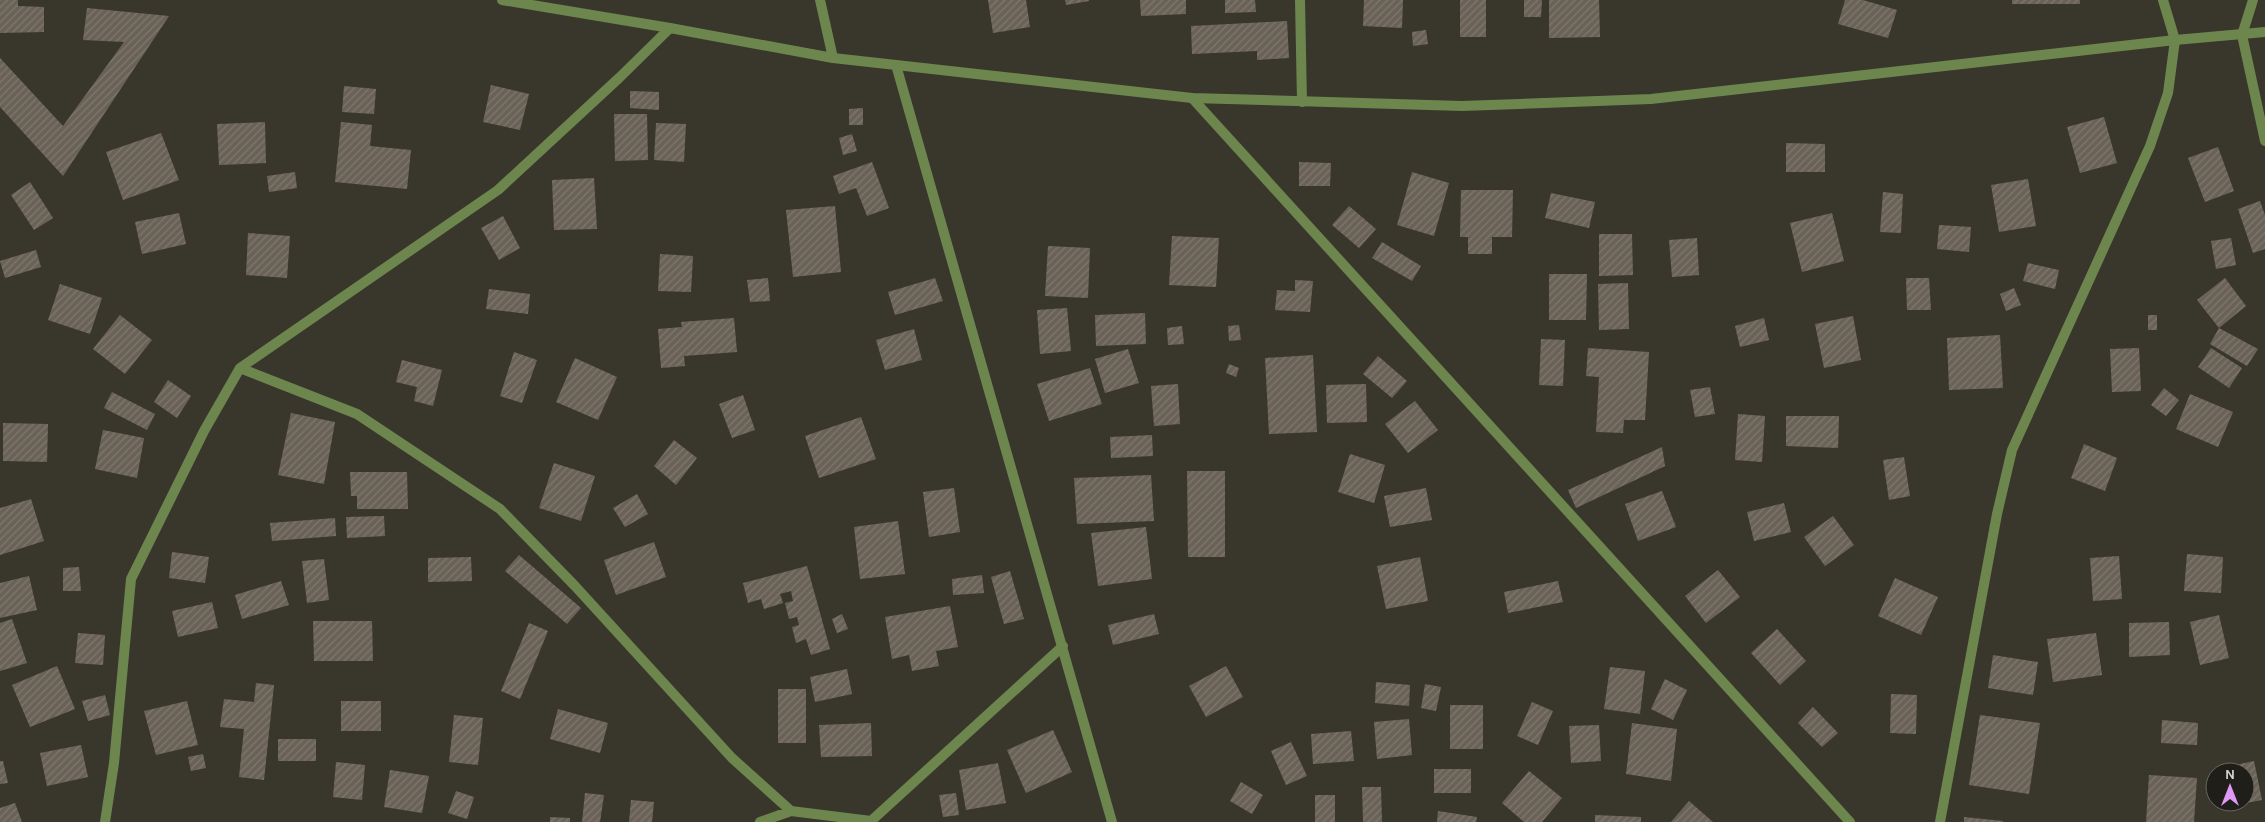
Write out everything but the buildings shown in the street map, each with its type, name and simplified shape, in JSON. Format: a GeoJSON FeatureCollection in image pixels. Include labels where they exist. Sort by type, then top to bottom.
{"type":"FeatureCollection","features":[{"type":"Feature","properties":{"kind":"street"},"geometry":{"type":"LineString","coordinates":[[502,0],[834,58],[1192,98],[1462,106],[1651,99],[2175,40],[2265,32]]}},
{"type":"Feature","properties":{"kind":"street"},"geometry":{"type":"LineString","coordinates":[[820,0],[834,58]]}},
{"type":"Feature","properties":{"kind":"street"},"geometry":{"type":"LineString","coordinates":[[1300,0],[1302,102]]}},
{"type":"Feature","properties":{"kind":"street"},"geometry":{"type":"LineString","coordinates":[[1940,822],[1996,524],[2012,450],[2150,146],[2168,93],[2175,40],[2163,0]]}},
{"type":"Feature","properties":{"kind":"street"},"geometry":{"type":"LineString","coordinates":[[2253,0],[2242,35],[2265,141]]}},
{"type":"Feature","properties":{"kind":"street"},"geometry":{"type":"LineString","coordinates":[[104,822],[114,763],[131,580],[204,431],[240,368],[498,190],[612,85],[670,28]]}},
{"type":"Feature","properties":{"kind":"street"},"geometry":{"type":"LineString","coordinates":[[896,65],[1112,822]]}},
{"type":"Feature","properties":{"kind":"street"},"geometry":{"type":"LineString","coordinates":[[1192,98],[1850,822]]}},
{"type":"Feature","properties":{"kind":"street"},"geometry":{"type":"LineString","coordinates":[[240,368],[357,414],[500,509],[575,586],[732,758],[791,811]]}},
{"type":"Feature","properties":{"kind":"street"},"geometry":{"type":"LineString","coordinates":[[760,822],[791,811],[870,822],[1063,646]]}}]}
